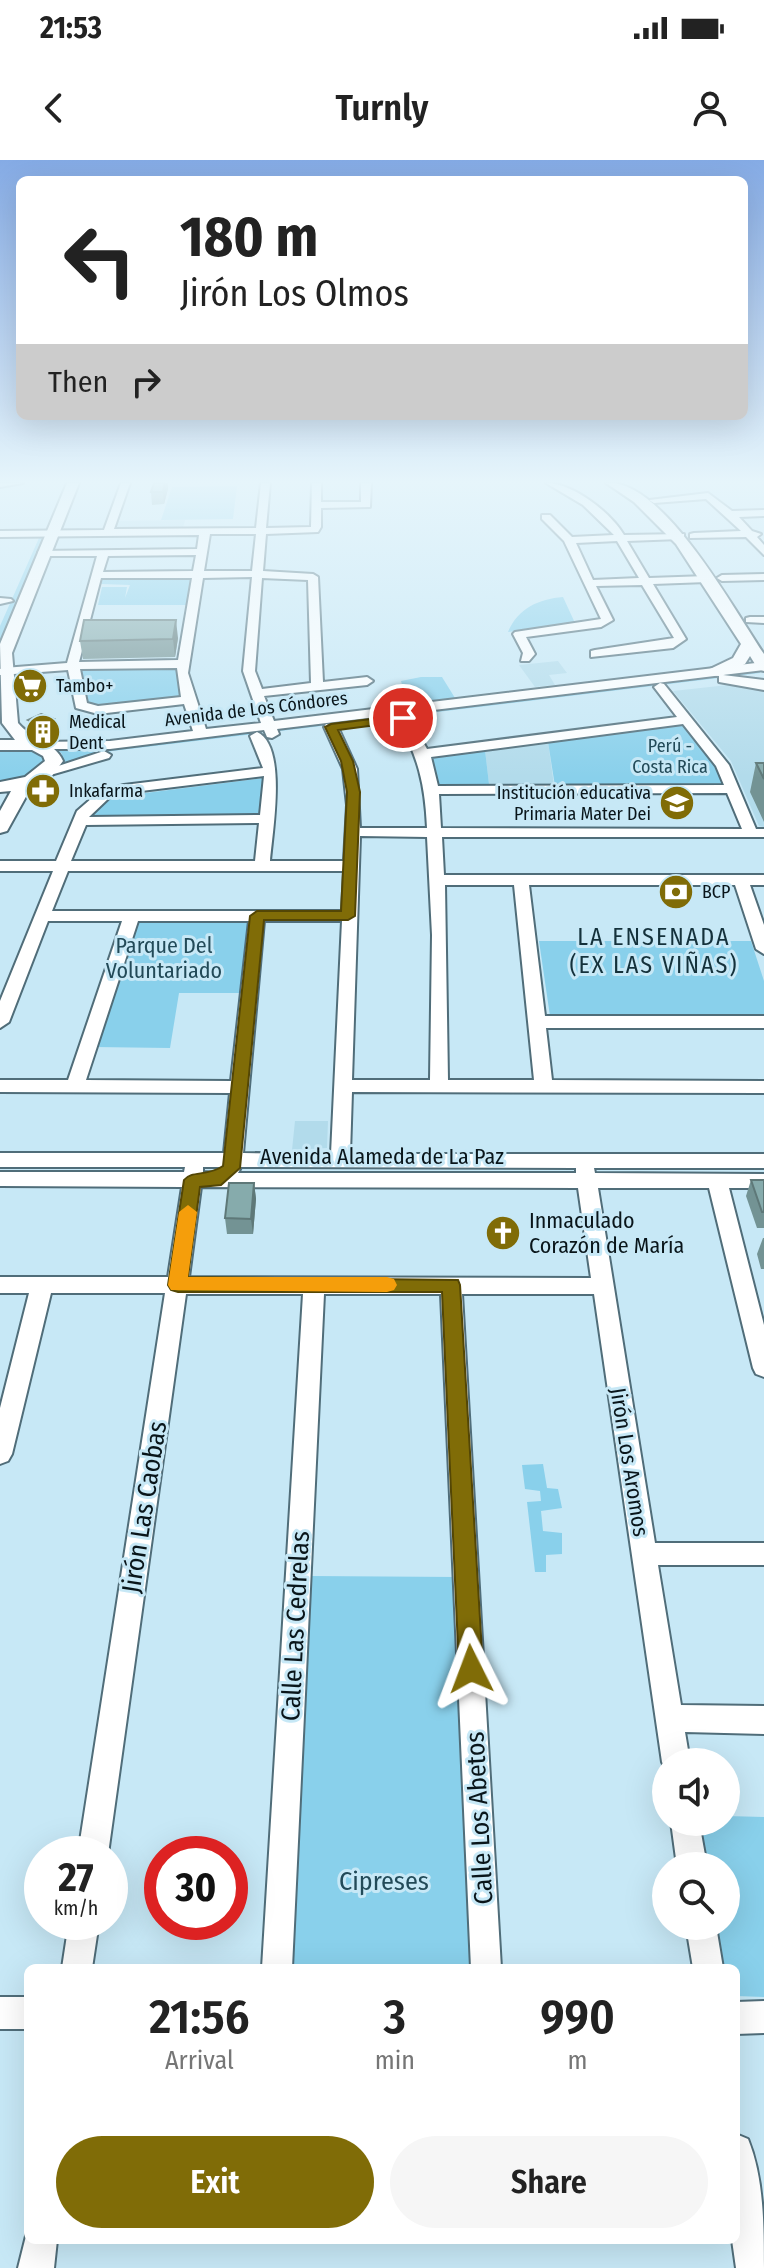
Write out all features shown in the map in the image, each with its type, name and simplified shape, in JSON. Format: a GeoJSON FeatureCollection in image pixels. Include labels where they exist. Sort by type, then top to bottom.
{"type":"FeatureCollection","features":[{"type":"Feature","properties":{"kind":"main road"},"geometry":{"type":"LineString","coordinates":[[0,827],[16,797],[40,776],[53,757],[18,734],[10,723],[4,672],[8,637],[27,581]]}},
{"type":"Feature","properties":{"kind":"main road"},"geometry":{"type":"LineString","coordinates":[[716,581],[758,647],[764,666]]}},
{"type":"Feature","properties":{"kind":"main road"},"geometry":{"type":"LineString","coordinates":[[0,618],[6,598]]}},
{"type":"Feature","properties":{"kind":"main road"},"geometry":{"type":"LineString","coordinates":[[728,598],[757,620],[758,647]]}},
{"type":"Feature","properties":{"kind":"main road"},"geometry":{"type":"LineString","coordinates":[[720,676],[758,647]]}},
{"type":"Feature","properties":{"kind":"main road"},"geometry":{"type":"LineString","coordinates":[[720,676],[764,685]]}},
{"type":"Feature","properties":{"kind":"main road"},"geometry":{"type":"LineString","coordinates":[[0,745],[36,745]]}},
{"type":"Feature","properties":{"kind":"main road"},"geometry":{"type":"LineString","coordinates":[[0,787],[40,776]]}},
{"type":"Feature","properties":{"kind":"main road"},"geometry":{"type":"LineString","coordinates":[[0,787],[6,792],[0,807]]}},
{"type":"Feature","properties":{"kind":"street"},"geometry":{"type":"LineString","coordinates":[[95,581],[86,632],[73,666],[80,702],[87,709],[108,710],[189,700]]}},
{"type":"Feature","properties":{"kind":"street"},"geometry":{"type":"LineString","coordinates":[[197,581],[183,682],[201,734]]}},
{"type":"Feature","properties":{"kind":"street"},"geometry":{"type":"LineString","coordinates":[[256,581],[249,671],[266,732],[271,771],[262,866]]}},
{"type":"Feature","properties":{"kind":"street"},"geometry":{"type":"LineString","coordinates":[[315,581],[314,665],[317,686]]}},
{"type":"Feature","properties":{"kind":"street"},"geometry":{"type":"LineString","coordinates":[[584,640],[607,622],[590,583],[636,581]]}},
{"type":"Feature","properties":{"kind":"street"},"geometry":{"type":"LineString","coordinates":[[525,658],[529,654],[517,635],[522,633],[584,640],[679,641],[647,581]]}},
{"type":"Feature","properties":{"kind":"street"},"geometry":{"type":"LineString","coordinates":[[174,631],[189,631]]}},
{"type":"Feature","properties":{"kind":"street"},"geometry":{"type":"LineString","coordinates":[[584,640],[618,684]]}},
{"type":"Feature","properties":{"kind":"street"},"geometry":{"type":"LineString","coordinates":[[4,672],[73,666],[184,664]]}},
{"type":"Feature","properties":{"kind":"street","name":"Avenida de Los Cóndores"},"geometry":{"type":"LineString","coordinates":[[36,745],[92,746],[201,734],[331,727],[660,687],[764,666]]}},
{"type":"Feature","properties":{"kind":"street","name":"Avenida de Los Cóndores"},"geometry":{"type":"LineString","coordinates":[[40,776],[112,754],[266,732],[618,684],[764,675]]}},
{"type":"Feature","properties":{"kind":"street"},"geometry":{"type":"LineString","coordinates":[[255,693],[367,681]]}},
{"type":"Feature","properties":{"kind":"street"},"geometry":{"type":"LineString","coordinates":[[352,832],[758,833],[722,765],[660,687]]}},
{"type":"Feature","properties":{"kind":"street"},"geometry":{"type":"LineString","coordinates":[[403,718],[423,754],[432,790],[440,935],[439,1086]]}},
{"type":"Feature","properties":{"kind":"street"},"geometry":{"type":"LineString","coordinates":[[423,754],[687,720]]}},
{"type":"Feature","properties":{"kind":"street"},"geometry":{"type":"LineString","coordinates":[[331,727],[352,780],[340,1161]]}},
{"type":"Feature","properties":{"kind":"street"},"geometry":{"type":"LineString","coordinates":[[0,1022],[80,821],[92,801],[105,794],[271,771]]}},
{"type":"Feature","properties":{"kind":"street"},"geometry":{"type":"LineString","coordinates":[[432,790],[733,789]]}},
{"type":"Feature","properties":{"kind":"street"},"geometry":{"type":"LineString","coordinates":[[80,821],[267,819]]}},
{"type":"Feature","properties":{"kind":"street"},"geometry":{"type":"LineString","coordinates":[[0,866],[351,866]]}},
{"type":"Feature","properties":{"kind":"street"},"geometry":{"type":"LineString","coordinates":[[437,880],[764,880]]}},
{"type":"Feature","properties":{"kind":"street"},"geometry":{"type":"LineString","coordinates":[[521,880],[544,1086]]}},
{"type":"Feature","properties":{"kind":"street"},"geometry":{"type":"LineString","coordinates":[[741,880],[764,949]]}},
{"type":"Feature","properties":{"kind":"street"},"geometry":{"type":"LineString","coordinates":[[75,1086],[132,915]]}},
{"type":"Feature","properties":{"kind":"street"},"geometry":{"type":"LineString","coordinates":[[42,916],[348,916]]}},
{"type":"Feature","properties":{"kind":"street"},"geometry":{"type":"LineString","coordinates":[[201,1174],[230,1171],[257,916]]}},
{"type":"Feature","properties":{"kind":"street"},"geometry":{"type":"LineString","coordinates":[[539,1022],[764,1022]]}},
{"type":"Feature","properties":{"kind":"street"},"geometry":{"type":"LineString","coordinates":[[0,1086],[240,1087]]}},
{"type":"Feature","properties":{"kind":"street"},"geometry":{"type":"LineString","coordinates":[[341,1086],[764,1087]]}},
{"type":"Feature","properties":{"kind":"street","name":"Avenida Alameda de La Paz"},"geometry":{"type":"LineString","coordinates":[[0,1160],[201,1174],[232,1161],[340,1161],[764,1181]]}},
{"type":"Feature","properties":{"kind":"street","name":"Avenida Alameda de La Paz"},"geometry":{"type":"LineString","coordinates":[[0,1179],[585,1171],[764,1161]]}},
{"type":"Feature","properties":{"kind":"street","name":"Jirón Los Aromos"},"geometry":{"type":"LineString","coordinates":[[585,1171],[674,1748]]}},
{"type":"Feature","properties":{"kind":"street","name":"Jirón Las Caobas"},"geometry":{"type":"LineString","coordinates":[[96,1836],[178,1285],[201,1174]]}},
{"type":"Feature","properties":{"kind":"street"},"geometry":{"type":"LineString","coordinates":[[717,1181],[764,1368]]}},
{"type":"Feature","properties":{"kind":"street","name":"Calle Las Cedrelas"},"geometry":{"type":"LineString","coordinates":[[277,1964],[314,1284]]}},
{"type":"Feature","properties":{"kind":"street"},"geometry":{"type":"LineString","coordinates":[[0,1285],[603,1286]]}},
{"type":"Feature","properties":{"kind":"street"},"geometry":{"type":"LineString","coordinates":[[0,1454],[42,1285]]}},
{"type":"Feature","properties":{"kind":"street","name":"Calle Los Abetos"},"geometry":{"type":"LineString","coordinates":[[451,1285],[486,1964]]}},
{"type":"Feature","properties":{"kind":"street"},"geometry":{"type":"LineString","coordinates":[[644,1554],[764,1554]]}},
{"type":"Feature","properties":{"kind":"street"},"geometry":{"type":"LineString","coordinates":[[669,1718],[764,1720]]}},
{"type":"Feature","properties":{"kind":"street"},"geometry":{"type":"LineString","coordinates":[[78,1964],[81,1940]]}},
{"type":"Feature","properties":{"kind":"street"},"geometry":{"type":"LineString","coordinates":[[703,1940],[707,1964]]}},
{"type":"Feature","properties":{"kind":"street"},"geometry":{"type":"LineString","coordinates":[[0,2013],[24,2013]]}},
{"type":"Feature","properties":{"kind":"street"},"geometry":{"type":"LineString","coordinates":[[740,2018],[764,2017]]}},
{"type":"Feature","properties":{"kind":"street"},"geometry":{"type":"LineString","coordinates":[[740,2177],[754,2268]]}},
{"type":"Feature","properties":{"kind":"street"},"geometry":{"type":"LineString","coordinates":[[36,2268],[39,2244]]}},
{"type":"Feature","properties":{"kind":"shaded area"},"geometry":{"type":"Polygon","coordinates":[[[558,661],[567,673],[549,675],[555,685],[535,687],[519,665],[558,661]]]}},
{"type":"Feature","properties":{"kind":"shaded area"},"geometry":{"type":"Polygon","coordinates":[[[728,685],[764,690],[764,827],[759,826],[731,761],[673,691],[728,685]]]}},
{"type":"Feature","properties":{"kind":"shaded area"},"geometry":{"type":"Polygon","coordinates":[[[548,742],[554,785],[489,784],[485,750],[548,742]]]}},
{"type":"Feature","properties":{"kind":"shaded area"},"geometry":{"type":"Polygon","coordinates":[[[295,1121],[328,1121],[327,1148],[292,1150],[295,1121]]]}},
{"type":"Feature","properties":{"kind":"green space"},"geometry":{"type":"Polygon","coordinates":[[[20,581],[29,581],[0,657],[0,626],[20,581]]]}},
{"type":"Feature","properties":{"kind":"green space"},"geometry":{"type":"Polygon","coordinates":[[[102,581],[191,581],[187,605],[98,605],[102,587],[127,587],[125,598],[130,585],[101,584],[102,581]]]}},
{"type":"Feature","properties":{"kind":"green space"},"geometry":{"type":"Polygon","coordinates":[[[563,597],[575,623],[508,632],[517,617],[530,606],[563,597]]]}},
{"type":"Feature","properties":{"kind":"green space"},"geometry":{"type":"Polygon","coordinates":[[[177,666],[183,697],[104,708],[86,706],[78,668],[177,666]]]}},
{"type":"Feature","properties":{"kind":"green space"},"geometry":{"type":"Polygon","coordinates":[[[760,670],[760,673],[280,731],[276,727],[760,670]]]}},
{"type":"Feature","properties":{"kind":"green space"},"geometry":{"type":"Polygon","coordinates":[[[442,677],[455,698],[387,706],[390,700],[405,695],[401,681],[442,677]]]}},
{"type":"Feature","properties":{"kind":"green space","name":"Perú - Costa Rica"},"geometry":{"type":"Polygon","coordinates":[[[684,724],[715,764],[727,787],[555,786],[548,742],[684,724]]]}},
{"type":"Feature","properties":{"kind":"green space"},"geometry":{"type":"Polygon","coordinates":[[[260,729],[262,733],[112,751],[61,764],[62,754],[57,749],[98,748],[260,729]]]}},
{"type":"Feature","properties":{"kind":"green space"},"geometry":{"type":"Polygon","coordinates":[[[31,749],[43,754],[46,763],[33,774],[0,781],[0,750],[31,749]]]}},
{"type":"Feature","properties":{"kind":"green space"},"geometry":{"type":"Polygon","coordinates":[[[485,750],[489,784],[435,784],[430,756],[485,750]]]}},
{"type":"Feature","properties":{"kind":"green space"},"geometry":{"type":"Polygon","coordinates":[[[263,778],[262,817],[90,819],[96,810],[114,797],[263,778]]]}},
{"type":"Feature","properties":{"kind":"green space","name":"Parque Del Voluntariado"},"geometry":{"type":"Polygon","coordinates":[[[138,920],[250,920],[243,993],[179,993],[170,1048],[94,1047],[138,920]]]}},
{"type":"Feature","properties":{"kind":"green space"},"geometry":{"type":"Polygon","coordinates":[[[539,941],[751,941],[764,981],[764,1016],[550,1016],[539,941]]]}},
{"type":"Feature","properties":{"kind":"green space"},"geometry":{"type":"Polygon","coordinates":[[[543,1464],[547,1488],[558,1489],[562,1508],[541,1511],[543,1531],[562,1533],[562,1554],[546,1555],[546,1572],[535,1572],[527,1502],[541,1501],[540,1491],[525,1489],[522,1465],[543,1464]]]}},
{"type":"Feature","properties":{"kind":"green space","name":"Cipreses"},"geometry":{"type":"Polygon","coordinates":[[[310,1576],[457,1577],[472,1964],[293,1964],[310,1576]]]}},
{"type":"Feature","properties":{"kind":"green space"},"geometry":{"type":"Polygon","coordinates":[[[740,1816],[764,1817],[764,1997],[740,1996],[740,1964],[717,1964],[714,1940],[740,1940],[740,1852],[701,1852],[698,1836],[740,1836],[740,1816]]]}},
{"type":"Feature","properties":{"kind":"building"},"geometry":{"type":"Polygon","coordinates":[[[84,620],[176,620],[173,639],[80,641],[84,620]]]}},
{"type":"Feature","properties":{"kind":"building"},"geometry":{"type":"Polygon","coordinates":[[[41,714],[54,719],[43,727],[28,720],[41,714]]]}},
{"type":"Feature","properties":{"kind":"building"},"geometry":{"type":"Polygon","coordinates":[[[756,763],[764,763],[764,779],[756,763]]]}},
{"type":"Feature","properties":{"kind":"building"},"geometry":{"type":"Polygon","coordinates":[[[751,1180],[764,1180],[764,1212],[762,1212],[751,1180]]]}},
{"type":"Feature","properties":{"kind":"building"},"geometry":{"type":"Polygon","coordinates":[[[229,1183],[254,1183],[251,1219],[225,1218],[229,1183]]]}},
{"type":"Feature","properties":{"kind":"slow traffic"},"geometry":{"type":"LineString","coordinates":[[188,1212],[178,1285],[387,1285]]}},
{"type":"Feature","properties":{"kind":"place","name":"Tambo+"},"geometry":{"type":"Point","coordinates":[30,686]}},
{"type":"Feature","properties":{"kind":"place","name":"Medical Dent"},"geometry":{"type":"Point","coordinates":[43,732]}},
{"type":"Feature","properties":{"kind":"place","name":"Inkafarma"},"geometry":{"type":"Point","coordinates":[43,791]}},
{"type":"Feature","properties":{"kind":"place","name":"Institución educativa Primaria Mater Dei"},"geometry":{"type":"Point","coordinates":[677,803]}},
{"type":"Feature","properties":{"kind":"place","name":"BCP"},"geometry":{"type":"Point","coordinates":[676,892]}},
{"type":"Feature","properties":{"kind":"place","name":"Inmaculado Corazón de María"},"geometry":{"type":"Point","coordinates":[503,1233]}},
{"type":"Feature","properties":{"kind":"district","name":"LA ENSENADA (EX LAS VIÑAS)"},"geometry":{"type":"Point","coordinates":[654,951]}},
{"type":"Feature","properties":{"kind":"route"},"geometry":{"type":"LineString","coordinates":[[403,718],[331,727],[347,761],[354,792],[348,916],[257,916],[231,1168],[215,1180],[192,1180],[178,1285],[451,1285],[471,1669]]}}]}
